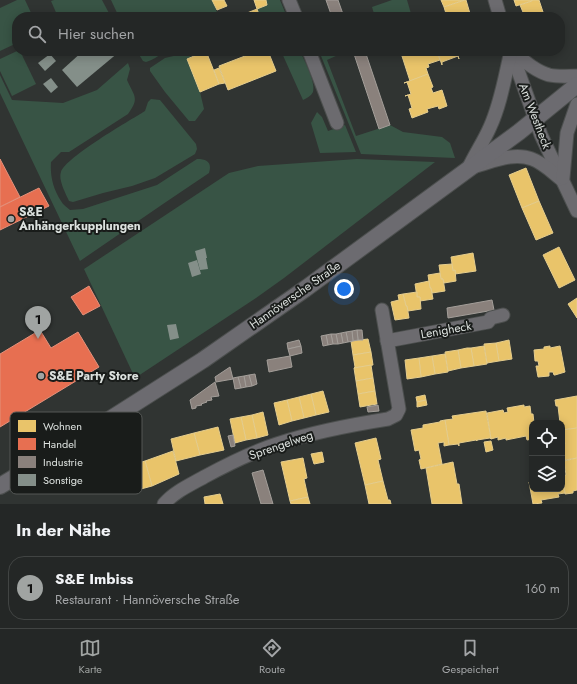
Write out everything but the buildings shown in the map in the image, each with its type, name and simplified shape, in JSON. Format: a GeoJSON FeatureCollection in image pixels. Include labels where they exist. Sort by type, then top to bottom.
{"type":"FeatureCollection","features":[{"type":"Feature","properties":{"kind":"main road","name":"Hannöversche Straße"},"geometry":{"type":"LineString","coordinates":[[121,412],[203,360],[305,289],[406,216],[535,119],[577,85]]}},
{"type":"Feature","properties":{"kind":"main road","name":"Hannöversche Straße"},"geometry":{"type":"LineString","coordinates":[[0,486],[10,480]]}},
{"type":"Feature","properties":{"kind":"street"},"geometry":{"type":"LineString","coordinates":[[289,0],[294,12]]}},
{"type":"Feature","properties":{"kind":"street"},"geometry":{"type":"LineString","coordinates":[[495,0],[499,12]]}},
{"type":"Feature","properties":{"kind":"street"},"geometry":{"type":"LineString","coordinates":[[311,56],[337,123]]}},
{"type":"Feature","properties":{"kind":"street","name":"Am Westheck"},"geometry":{"type":"LineString","coordinates":[[468,169],[490,127],[501,95],[510,56]]}},
{"type":"Feature","properties":{"kind":"street","name":"Am Westheck"},"geometry":{"type":"LineString","coordinates":[[513,56],[541,135],[577,211]]}},
{"type":"Feature","properties":{"kind":"street","name":"Am Westheck"},"geometry":{"type":"LineString","coordinates":[[518,56],[549,75],[577,76]]}},
{"type":"Feature","properties":{"kind":"street","name":"Am Westheck"},"geometry":{"type":"LineString","coordinates":[[562,180],[567,133],[577,104]]}},
{"type":"Feature","properties":{"kind":"street","name":"Am Westheck"},"geometry":{"type":"LineString","coordinates":[[468,169],[502,158],[523,157],[533,160],[562,180]]}},
{"type":"Feature","properties":{"kind":"street"},"geometry":{"type":"LineString","coordinates":[[382,310],[387,341]]}},
{"type":"Feature","properties":{"kind":"street","name":"Lenigheck"},"geometry":{"type":"LineString","coordinates":[[387,341],[488,322],[491,318],[503,315]]}},
{"type":"Feature","properties":{"kind":"street","name":"Sprengelweg"},"geometry":{"type":"LineString","coordinates":[[164,504],[180,490],[229,464],[277,444],[323,431],[388,419],[396,415],[399,409],[387,341]]}},
{"type":"Feature","properties":{"kind":"green space"},"geometry":{"type":"Polygon","coordinates":[[[17,0],[25,0],[31,12],[12,12],[12,45],[0,51],[0,8],[17,0]]]}},
{"type":"Feature","properties":{"kind":"green space"},"geometry":{"type":"Polygon","coordinates":[[[102,0],[108,12],[56,12],[51,1],[102,0]]]}},
{"type":"Feature","properties":{"kind":"green space"},"geometry":{"type":"Polygon","coordinates":[[[111,0],[213,0],[217,12],[117,12],[111,0]]]}},
{"type":"Feature","properties":{"kind":"green space"},"geometry":{"type":"Polygon","coordinates":[[[266,0],[280,0],[285,12],[258,12],[257,9],[267,5],[266,0]]]}},
{"type":"Feature","properties":{"kind":"green space"},"geometry":{"type":"Polygon","coordinates":[[[392,0],[407,0],[411,12],[374,12],[372,7],[392,0]]]}},
{"type":"Feature","properties":{"kind":"green space"},"geometry":{"type":"Polygon","coordinates":[[[12,53],[12,56],[22,56],[36,84],[12,96],[0,71],[0,59],[12,53]]]}},
{"type":"Feature","properties":{"kind":"green space"},"geometry":{"type":"Polygon","coordinates":[[[140,56],[158,56],[146,62],[143,61],[140,56]]]}},
{"type":"Feature","properties":{"kind":"green space"},"geometry":{"type":"Polygon","coordinates":[[[174,56],[191,57],[187,59],[200,92],[204,109],[195,121],[189,121],[150,71],[150,68],[165,58],[174,56]]]}},
{"type":"Feature","properties":{"kind":"green space"},"geometry":{"type":"Polygon","coordinates":[[[283,56],[302,56],[307,65],[313,83],[313,92],[303,100],[283,56]]]}},
{"type":"Feature","properties":{"kind":"green space"},"geometry":{"type":"Polygon","coordinates":[[[321,56],[336,56],[327,60],[356,136],[390,125],[403,132],[442,137],[450,143],[455,158],[361,154],[321,56]]]}},
{"type":"Feature","properties":{"kind":"green space"},"geometry":{"type":"Polygon","coordinates":[[[128,63],[130,69],[127,80],[135,97],[132,109],[128,114],[69,152],[61,152],[51,162],[51,172],[56,192],[64,205],[70,210],[83,209],[157,185],[197,159],[208,162],[210,167],[209,173],[80,261],[0,93],[0,75],[12,100],[63,103],[97,90],[128,63]]]}},
{"type":"Feature","properties":{"kind":"green space"},"geometry":{"type":"Polygon","coordinates":[[[151,99],[160,100],[196,144],[197,149],[195,154],[155,178],[132,186],[73,202],[69,201],[60,175],[65,165],[99,140],[145,111],[148,102],[151,99]]]}},
{"type":"Feature","properties":{"kind":"green space"},"geometry":{"type":"Polygon","coordinates":[[[317,112],[322,117],[328,131],[345,125],[356,152],[320,153],[311,123],[317,112]]]}},
{"type":"Feature","properties":{"kind":"green space"},"geometry":{"type":"Polygon","coordinates":[[[357,159],[435,162],[284,278],[135,378],[84,269],[229,173],[258,166],[357,159]]]}},
{"type":"Feature","properties":{"kind":"place","name":"S&E Anhängerkupplungen"},"geometry":{"type":"Point","coordinates":[11,219]}},
{"type":"Feature","properties":{"kind":"place","name":"S&E Imbiss"},"geometry":{"type":"Point","coordinates":[38,339]}},
{"type":"Feature","properties":{"kind":"place","name":"S&E Party Store"},"geometry":{"type":"Point","coordinates":[41,376]}}]}
